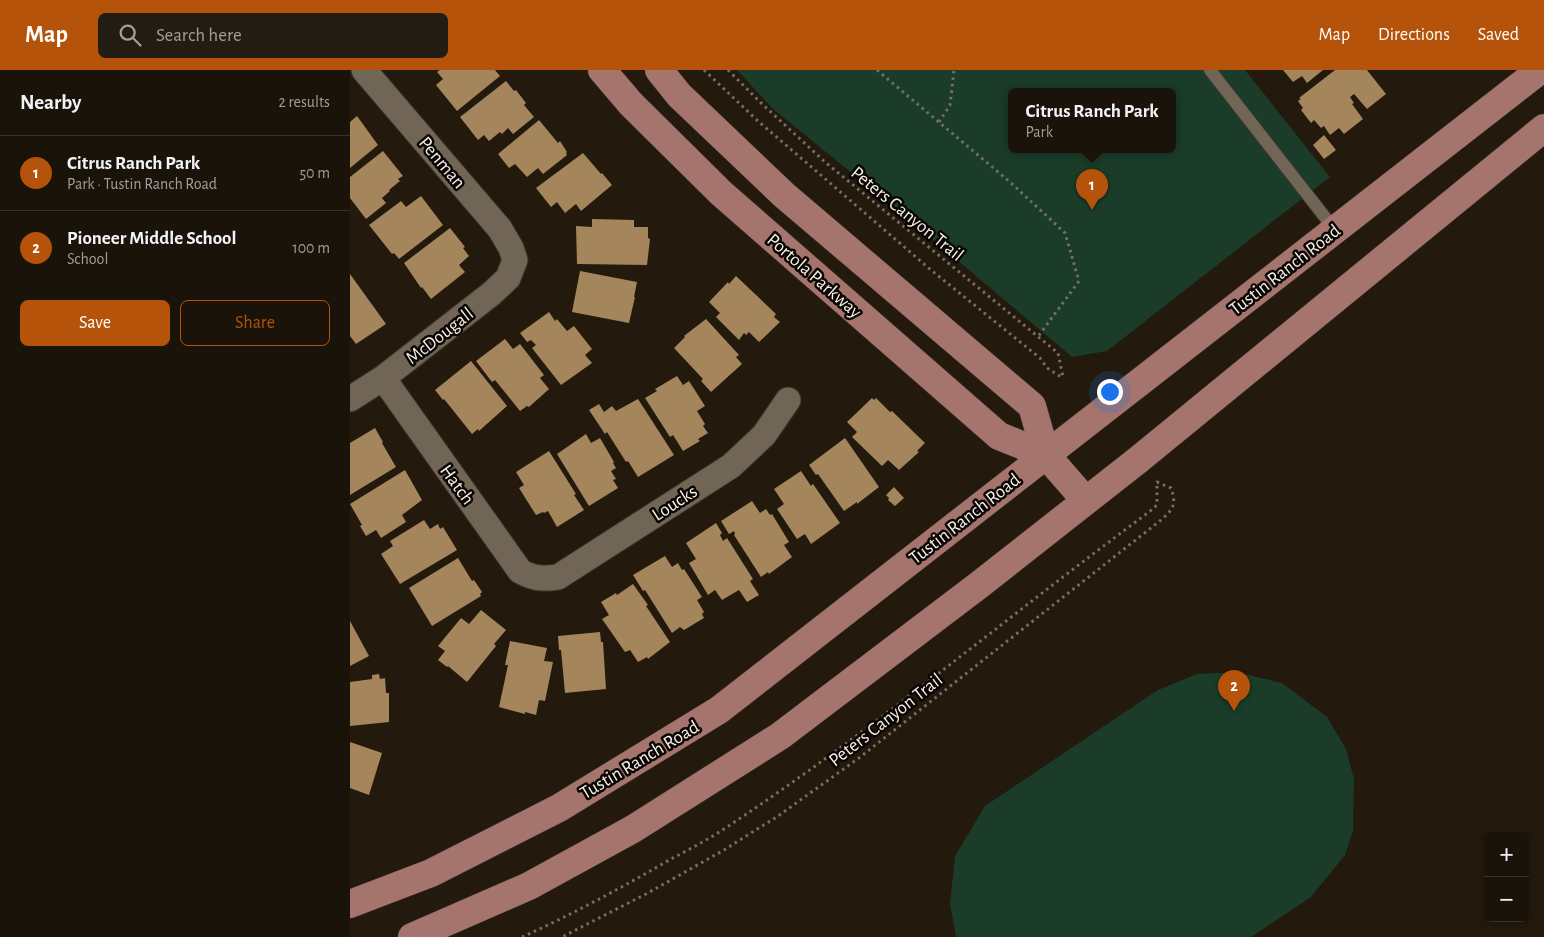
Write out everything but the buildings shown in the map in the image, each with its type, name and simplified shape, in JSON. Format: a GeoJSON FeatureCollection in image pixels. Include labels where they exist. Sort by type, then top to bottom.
{"type":"FeatureCollection","features":[{"type":"Feature","properties":{"kind":"main road","name":"Portola Parkway"},"geometry":{"type":"LineString","coordinates":[[602,70],[631,104],[721,193],[999,436],[1046,454]]}},
{"type":"Feature","properties":{"kind":"main road","name":"Portola Parkway"},"geometry":{"type":"LineString","coordinates":[[659,70],[679,95],[784,194],[1032,406],[1046,454],[1086,501]]}},
{"type":"Feature","properties":{"kind":"main road","name":"Tustin Ranch Road"},"geometry":{"type":"LineString","coordinates":[[350,904],[431,873],[559,808],[719,710],[1540,70]]}},
{"type":"Feature","properties":{"kind":"main road"},"geometry":{"type":"LineString","coordinates":[[412,937],[538,881],[633,829],[780,736],[1138,460],[1544,128]]}},
{"type":"Feature","properties":{"kind":"street","name":"Penman"},"geometry":{"type":"LineString","coordinates":[[364,70],[500,229],[511,248],[515,260]]}},
{"type":"Feature","properties":{"kind":"street","name":"McDougall"},"geometry":{"type":"LineString","coordinates":[[350,399],[383,378],[491,294],[508,278],[515,260]]}},
{"type":"Feature","properties":{"kind":"street","name":"Hatch"},"geometry":{"type":"LineString","coordinates":[[383,378],[520,571],[531,577],[542,579]]}},
{"type":"Feature","properties":{"kind":"street","name":"Loucks"},"geometry":{"type":"LineString","coordinates":[[542,579],[558,577],[730,466],[764,435],[788,400]]}},
{"type":"Feature","properties":{"kind":"lane"},"geometry":{"type":"LineString","coordinates":[[1210,70],[1335,230]]}},
{"type":"Feature","properties":{"kind":"path","name":"Peters Canyon Trail"},"geometry":{"type":"LineString","coordinates":[[704,70],[758,121],[923,263],[1040,358],[1047,368],[1063,378],[1058,354],[1036,338],[825,162],[728,70]]}},
{"type":"Feature","properties":{"kind":"path"},"geometry":{"type":"LineString","coordinates":[[877,70],[1010,182],[1065,233],[1079,281],[1036,338]]}},
{"type":"Feature","properties":{"kind":"path"},"geometry":{"type":"LineString","coordinates":[[939,122],[950,105],[954,70]]}},
{"type":"Feature","properties":{"kind":"path","name":"Peters Canyon Trail"},"geometry":{"type":"LineString","coordinates":[[522,937],[632,882],[700,843],[810,771],[1149,512],[1157,505],[1157,482],[1171,488],[1175,499],[1172,510],[1161,520],[859,758],[778,816],[724,850],[646,894],[562,937]]}},
{"type":"Feature","properties":{"kind":"green space"},"geometry":{"type":"Polygon","coordinates":[[[737,70],[1245,70],[1330,177],[1107,351],[1072,357],[937,243],[772,108],[737,70]]]}},
{"type":"Feature","properties":{"kind":"green space"},"geometry":{"type":"Polygon","coordinates":[[[1236,672],[1282,683],[1327,717],[1346,749],[1354,779],[1353,831],[1345,855],[1311,897],[1251,937],[956,937],[950,904],[955,856],[985,806],[1158,690],[1197,674],[1236,672]]]}},
{"type":"Feature","properties":{"kind":"place","name":"Citrus Ranch Park"},"geometry":{"type":"Point","coordinates":[1092,210]}},
{"type":"Feature","properties":{"kind":"place","name":"Pioneer Middle School"},"geometry":{"type":"Point","coordinates":[1234,711]}}]}
